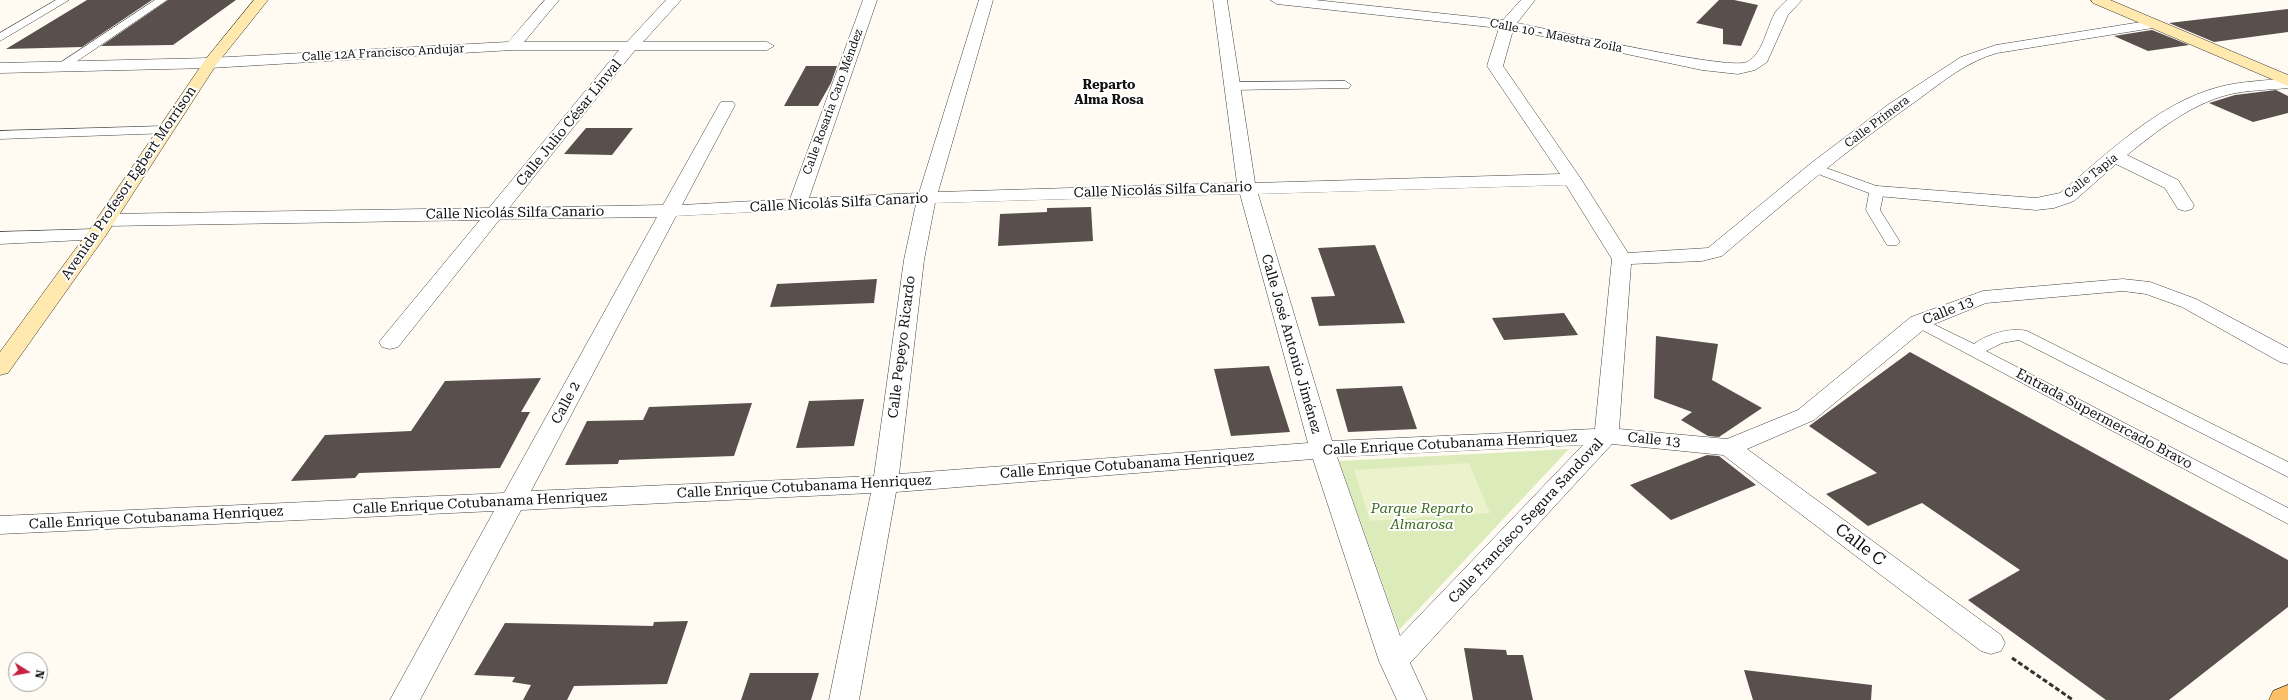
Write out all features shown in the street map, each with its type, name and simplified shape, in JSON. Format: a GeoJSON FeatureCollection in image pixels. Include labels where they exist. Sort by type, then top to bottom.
{"type":"FeatureCollection","features":[{"type":"Feature","properties":{"kind":"main road"},"geometry":{"type":"LineString","coordinates":[[2284,700],[2288,697]]}},
{"type":"Feature","properties":{"kind":"street","name":"Avenida Profesor Egbert Morrison"},"geometry":{"type":"LineString","coordinates":[[0,368],[101,227],[210,63],[261,0]]}},
{"type":"Feature","properties":{"kind":"street"},"geometry":{"type":"LineString","coordinates":[[512,46],[552,0]]}},
{"type":"Feature","properties":{"kind":"street","name":"Calle Julio César Linval"},"geometry":{"type":"LineString","coordinates":[[390,342],[496,214],[631,46],[674,0]]}},
{"type":"Feature","properties":{"kind":"street","name":"Calle Rosaria Caro Méndez"},"geometry":{"type":"LineString","coordinates":[[797,205],[870,0]]}},
{"type":"Feature","properties":{"kind":"street","name":"Calle Pepeyo Ricardo"},"geometry":{"type":"LineString","coordinates":[[844,700],[885,484],[914,260],[927,198],[986,0]]}},
{"type":"Feature","properties":{"kind":"street","name":"Calle José Antonio Jiménez"},"geometry":{"type":"LineString","coordinates":[[1220,0],[1247,188],[1322,450],[1394,661],[1412,700]]}},
{"type":"Feature","properties":{"kind":"street","name":"Calle 10 - Maestra Zoila"},"geometry":{"type":"LineString","coordinates":[[1277,0],[1358,3],[1507,25],[1702,65],[1738,69],[1750,67],[1762,59],[1782,13],[1795,0]]}},
{"type":"Feature","properties":{"kind":"street"},"geometry":{"type":"LineString","coordinates":[[1528,0],[1507,25],[1495,66],[1572,179],[1622,259]]}},
{"type":"Feature","properties":{"kind":"street"},"geometry":{"type":"LineString","coordinates":[[2098,0],[2288,82]]}},
{"type":"Feature","properties":{"kind":"street"},"geometry":{"type":"LineString","coordinates":[[2122,0],[2288,70]]}},
{"type":"Feature","properties":{"kind":"street","name":"Calle Primera"},"geometry":{"type":"LineString","coordinates":[[1622,259],[1702,255],[1715,252],[1815,168],[1896,106],[1975,54],[1996,49],[2154,24]]}},
{"type":"Feature","properties":{"kind":"street","name":"Calle 12A Francisco Andujar"},"geometry":{"type":"LineString","coordinates":[[0,68],[210,63],[512,46],[767,46]]}},
{"type":"Feature","properties":{"kind":"street","name":"Calle Tapia"},"geometry":{"type":"LineString","coordinates":[[1877,191],[2036,204],[2054,202],[2066,197],[2150,130],[2197,101],[2217,92],[2288,82]]}},
{"type":"Feature","properties":{"kind":"street","name":"Calle 2"},"geometry":{"type":"LineString","coordinates":[[405,700],[727,105]]}},
{"type":"Feature","properties":{"kind":"street"},"geometry":{"type":"LineString","coordinates":[[2116,157],[2172,184],[2185,205]]}},
{"type":"Feature","properties":{"kind":"street","name":"Calle Nicolás Silfa Canario"},"geometry":{"type":"LineString","coordinates":[[0,238],[101,227],[496,214],[669,211],[927,198],[1572,179]]}},
{"type":"Feature","properties":{"kind":"street","name":"Calle Francisco Segura Sandoval"},"geometry":{"type":"LineString","coordinates":[[1394,661],[1606,436],[1622,259]]}},
{"type":"Feature","properties":{"kind":"street","name":"Calle 13"},"geometry":{"type":"LineString","coordinates":[[1606,436],[1729,447],[1806,415],[1919,322],[1983,297],[2123,285],[2150,288],[2189,303],[2288,358]]}},
{"type":"Feature","properties":{"kind":"street","name":"Calle Enrique Cotubanama Henriquez"},"geometry":{"type":"LineString","coordinates":[[0,525],[885,484],[1322,450],[1606,436]]}},
{"type":"Feature","properties":{"kind":"street","name":"Calle C"},"geometry":{"type":"LineString","coordinates":[[1729,447],[1991,643]]}},
{"type":"Feature","properties":{"kind":"lane"},"geometry":{"type":"LineString","coordinates":[[0,38],[64,0]]}},
{"type":"Feature","properties":{"kind":"lane"},"geometry":{"type":"LineString","coordinates":[[60,67],[162,0]]}},
{"type":"Feature","properties":{"kind":"lane"},"geometry":{"type":"LineString","coordinates":[[1232,86],[1345,85]]}},
{"type":"Feature","properties":{"kind":"lane"},"geometry":{"type":"LineString","coordinates":[[0,136],[165,130]]}},
{"type":"Feature","properties":{"kind":"lane"},"geometry":{"type":"LineString","coordinates":[[1815,168],[1877,191],[1873,210],[1892,242]]}},
{"type":"Feature","properties":{"kind":"lane","name":"Entrada Supermercado Bravo"},"geometry":{"type":"LineString","coordinates":[[1919,322],[2288,517]]}},
{"type":"Feature","properties":{"kind":"lane"},"geometry":{"type":"LineString","coordinates":[[1976,351],[1984,342],[2003,337],[2021,336],[2288,470]]}},
{"type":"Feature","properties":{"kind":"path"},"geometry":{"type":"LineString","coordinates":[[1991,643],[2073,700]]}},
{"type":"Feature","properties":{"kind":"green space","name":"Parque Reparto Almarosa"},"geometry":{"type":"Polygon","coordinates":[[[1569,449],[1399,630],[1339,461],[1569,449]]]}},
{"type":"Feature","properties":{"kind":"green space"},"geometry":{"type":"Polygon","coordinates":[[[1469,463],[1490,513],[1370,521],[1354,470],[1469,463]]]}},
{"type":"Feature","properties":{"kind":"building"},"geometry":{"type":"Polygon","coordinates":[[[87,0],[152,0],[82,47],[6,49],[87,0]]]}},
{"type":"Feature","properties":{"kind":"building"},"geometry":{"type":"Polygon","coordinates":[[[168,0],[236,0],[173,45],[101,46],[168,0]]]}},
{"type":"Feature","properties":{"kind":"building"},"geometry":{"type":"Polygon","coordinates":[[[1719,0],[1734,0],[1758,5],[1741,46],[1723,44],[1723,29],[1696,23],[1719,0]]]}},
{"type":"Feature","properties":{"kind":"building"},"geometry":{"type":"Polygon","coordinates":[[[2288,9],[2288,32],[2214,42],[2169,23],[2288,9]]]}},
{"type":"Feature","properties":{"kind":"building"},"geometry":{"type":"Polygon","coordinates":[[[2152,30],[2189,45],[2148,51],[2114,36],[2152,30]]]}},
{"type":"Feature","properties":{"kind":"building"},"geometry":{"type":"Polygon","coordinates":[[[806,66],[837,66],[831,83],[818,106],[784,106],[806,66]]]}},
{"type":"Feature","properties":{"kind":"building"},"geometry":{"type":"Polygon","coordinates":[[[2276,90],[2288,96],[2288,113],[2253,122],[2209,103],[2235,95],[2276,90]]]}},
{"type":"Feature","properties":{"kind":"building"},"geometry":{"type":"Polygon","coordinates":[[[586,128],[633,128],[612,155],[564,154],[586,128]]]}},
{"type":"Feature","properties":{"kind":"building"},"geometry":{"type":"Polygon","coordinates":[[[1091,207],[1093,241],[998,246],[1000,214],[1047,212],[1047,208],[1091,207]]]}},
{"type":"Feature","properties":{"kind":"building"},"geometry":{"type":"Polygon","coordinates":[[[1375,245],[1405,323],[1319,326],[1311,297],[1335,296],[1318,248],[1375,245]]]}},
{"type":"Feature","properties":{"kind":"building"},"geometry":{"type":"Polygon","coordinates":[[[877,279],[874,303],[770,307],[777,284],[877,279]]]}},
{"type":"Feature","properties":{"kind":"building"},"geometry":{"type":"Polygon","coordinates":[[[1564,313],[1578,335],[1504,340],[1492,318],[1564,313]]]}},
{"type":"Feature","properties":{"kind":"building"},"geometry":{"type":"Polygon","coordinates":[[[1656,336],[1718,344],[1712,380],[1762,408],[1719,437],[1708,436],[1681,420],[1692,412],[1654,398],[1656,336]]]}},
{"type":"Feature","properties":{"kind":"building"},"geometry":{"type":"Polygon","coordinates":[[[1910,352],[2288,560],[2288,607],[2169,700],[2106,700],[1968,600],[2020,570],[1922,503],[1868,526],[1826,494],[1877,473],[1809,426],[1910,352]]]}},
{"type":"Feature","properties":{"kind":"building"},"geometry":{"type":"Polygon","coordinates":[[[1269,366],[1290,432],[1231,436],[1214,369],[1269,366]]]}},
{"type":"Feature","properties":{"kind":"building"},"geometry":{"type":"Polygon","coordinates":[[[541,378],[521,412],[530,412],[500,468],[359,473],[355,478],[291,481],[325,435],[411,431],[445,381],[541,378]]]}},
{"type":"Feature","properties":{"kind":"building"},"geometry":{"type":"Polygon","coordinates":[[[1402,386],[1417,429],[1348,432],[1336,389],[1402,386]]]}},
{"type":"Feature","properties":{"kind":"building"},"geometry":{"type":"Polygon","coordinates":[[[864,399],[854,446],[796,448],[809,401],[864,399]]]}},
{"type":"Feature","properties":{"kind":"building"},"geometry":{"type":"Polygon","coordinates":[[[752,403],[734,456],[619,460],[618,464],[565,465],[587,421],[643,420],[649,407],[752,403]]]}},
{"type":"Feature","properties":{"kind":"building"},"geometry":{"type":"Polygon","coordinates":[[[1707,455],[1719,456],[1756,485],[1671,520],[1630,485],[1707,455]]]}},
{"type":"Feature","properties":{"kind":"building"},"geometry":{"type":"Polygon","coordinates":[[[688,621],[667,684],[574,686],[567,700],[523,700],[531,685],[512,682],[515,677],[474,675],[505,623],[653,626],[654,622],[688,621]]]}},
{"type":"Feature","properties":{"kind":"building"},"geometry":{"type":"Polygon","coordinates":[[[1464,648],[1506,650],[1507,655],[1523,655],[1533,700],[1473,700],[1464,648]]]}},
{"type":"Feature","properties":{"kind":"building"},"geometry":{"type":"Polygon","coordinates":[[[1744,670],[1872,685],[1871,700],[1753,700],[1744,670]]]}},
{"type":"Feature","properties":{"kind":"building"},"geometry":{"type":"Polygon","coordinates":[[[750,673],[819,673],[811,700],[741,700],[750,673]]]}},
{"type":"Feature","properties":{"kind":"district","name":"Reparto Alma Rosa"},"geometry":{"type":"Point","coordinates":[1109,92]}}]}
